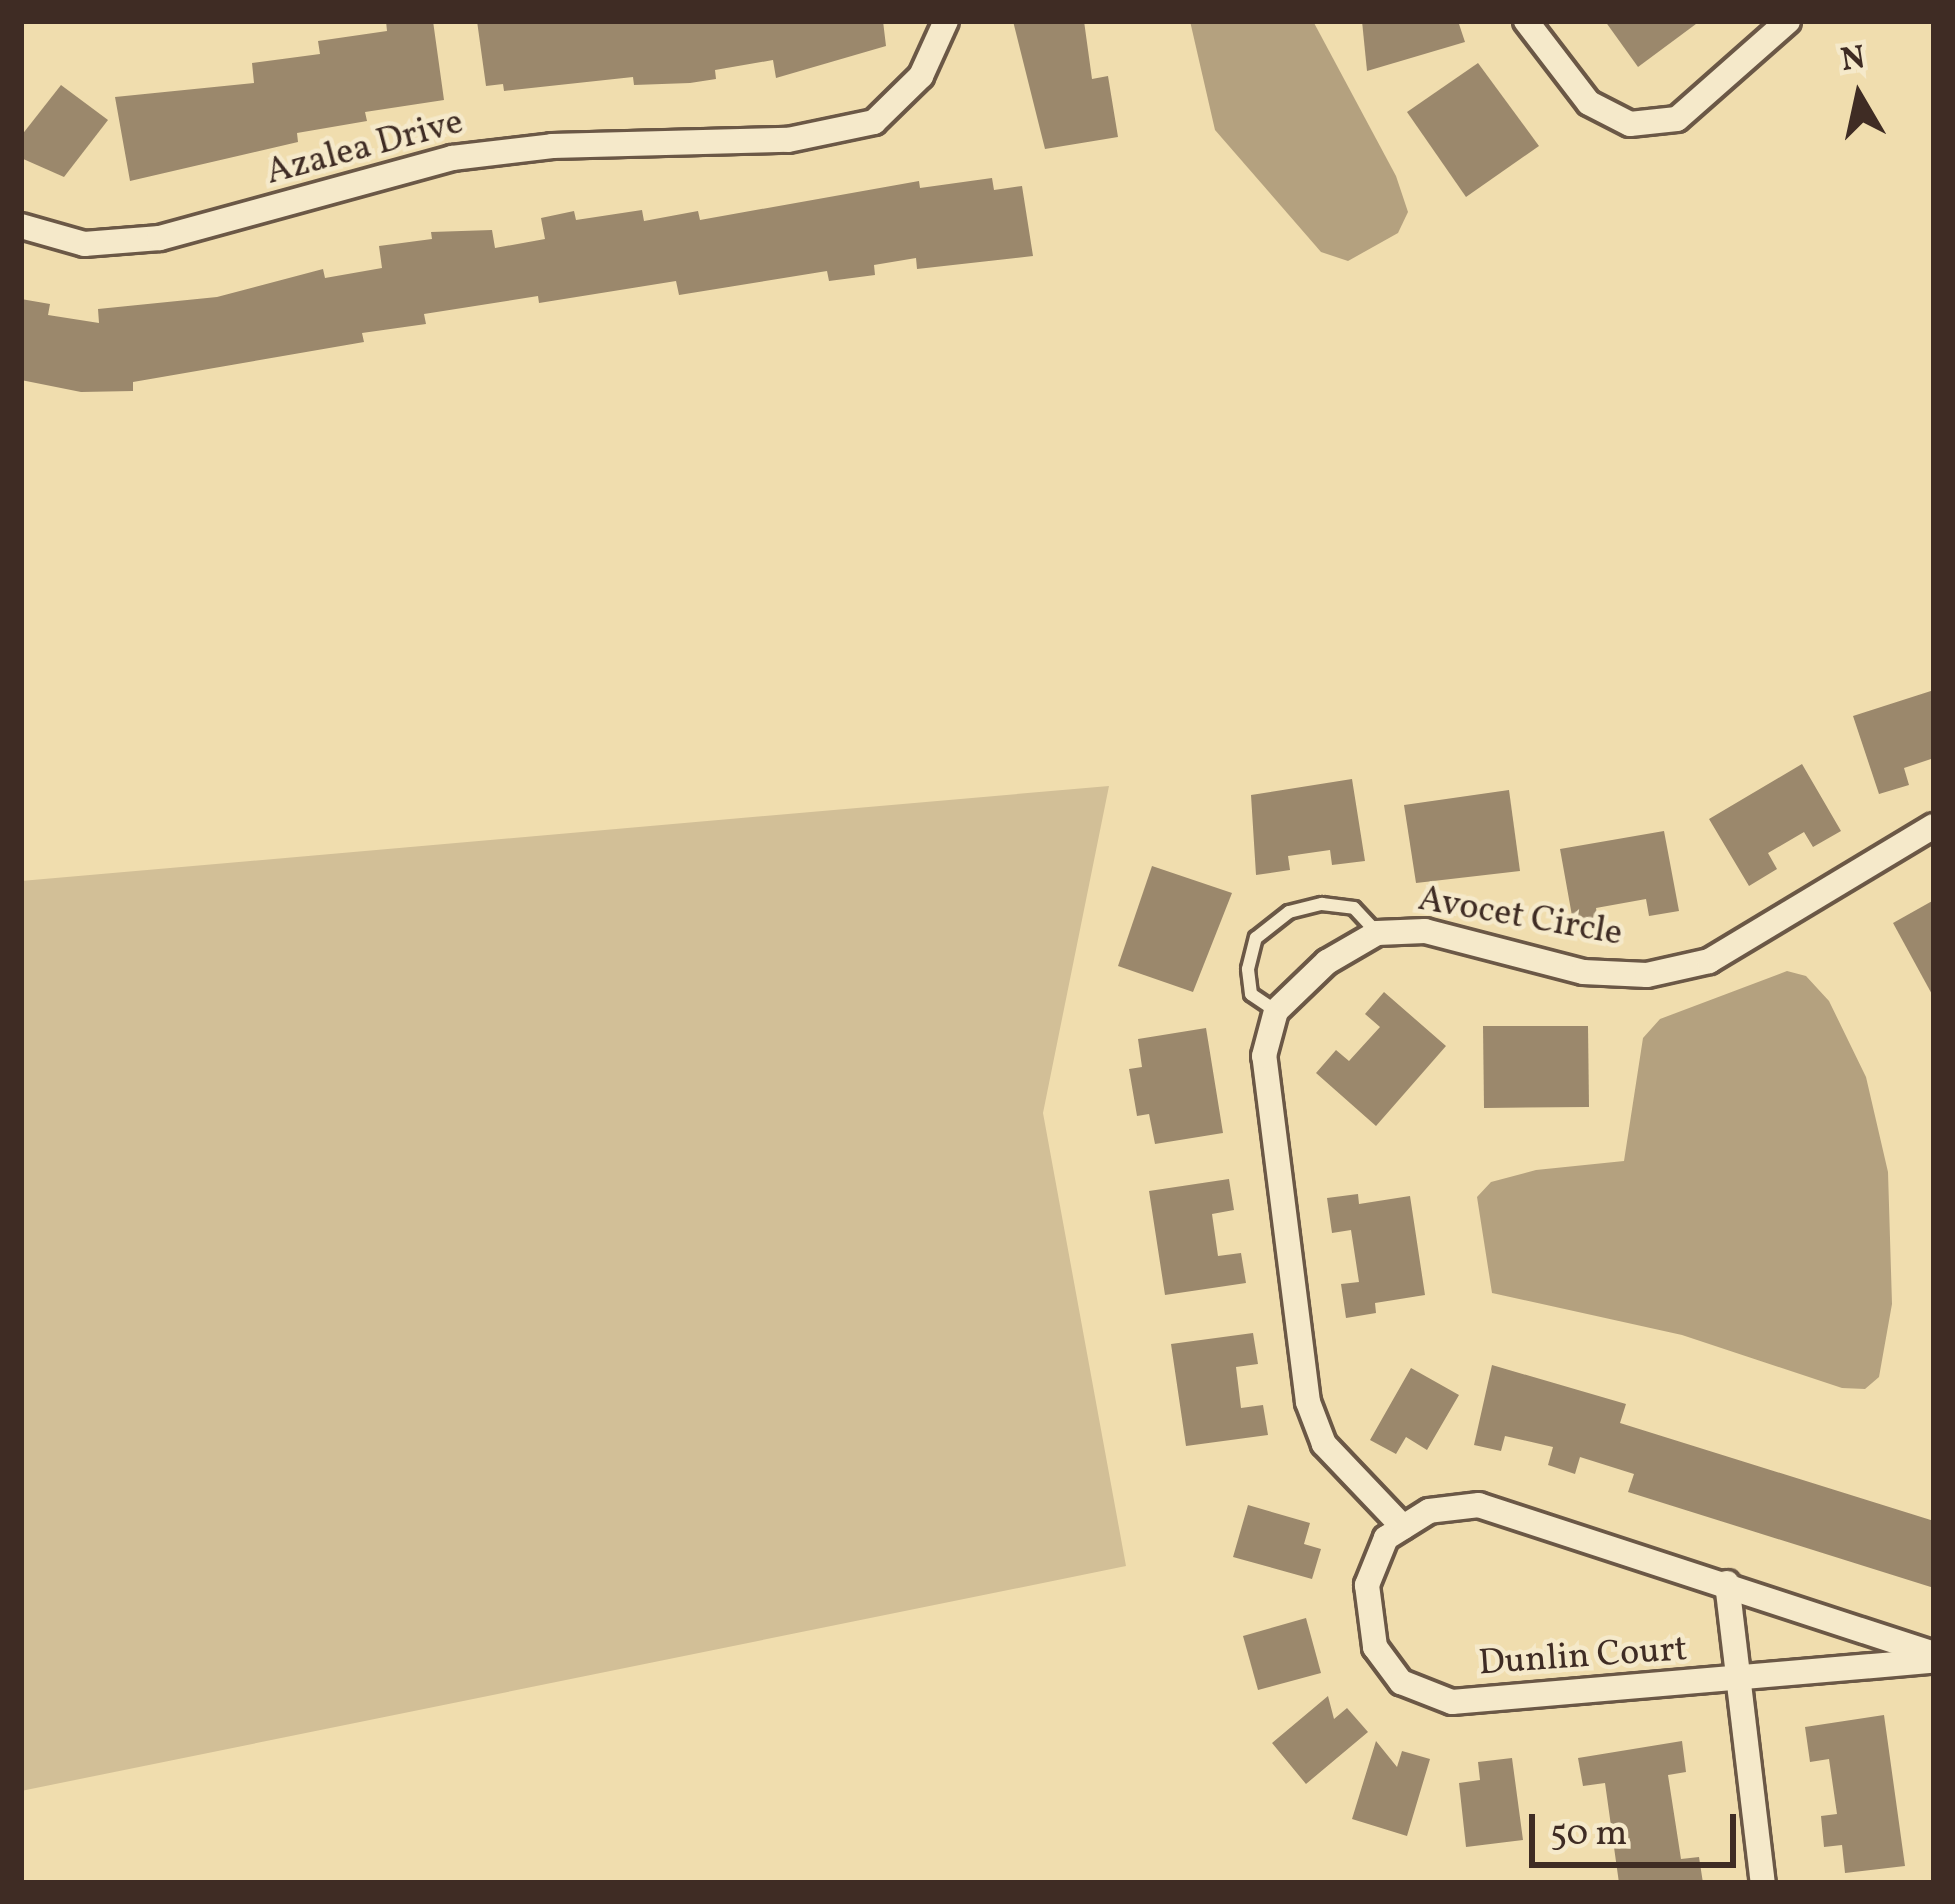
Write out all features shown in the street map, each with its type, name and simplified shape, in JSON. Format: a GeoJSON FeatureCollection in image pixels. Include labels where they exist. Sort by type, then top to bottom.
{"type":"FeatureCollection","features":[{"type":"Feature","properties":{"kind":"street","name":"Azalea Drive"},"geometry":{"type":"LineString","coordinates":[[21,226],[84,244],[160,238],[452,158],[552,146],[788,140],[874,122],[921,76],[946,21]]}},
{"type":"Feature","properties":{"kind":"street"},"geometry":{"type":"LineString","coordinates":[[1526,21],[1589,103],[1630,124],[1677,119],[1788,21]]}},
{"type":"Feature","properties":{"kind":"street","name":"Avocet Circle"},"geometry":{"type":"LineString","coordinates":[[1276,1011],[1328,962],[1377,933],[1425,931],[1583,972],[1647,975],[1708,961],[1934,826]]}},
{"type":"Feature","properties":{"kind":"street"},"geometry":{"type":"LineString","coordinates":[[1276,1011],[1264,1056],[1308,1402],[1324,1444],[1402,1527]]}},
{"type":"Feature","properties":{"kind":"street","name":"Dunlin Court"},"geometry":{"type":"LineString","coordinates":[[1479,1505],[1727,1583],[1934,1657],[1737,1683],[1513,1703],[1452,1702],[1402,1682],[1375,1647],[1367,1585],[1386,1538],[1429,1511],[1479,1505]]}},
{"type":"Feature","properties":{"kind":"street"},"geometry":{"type":"LineString","coordinates":[[1727,1583],[1763,1883]]}},
{"type":"Feature","properties":{"kind":"lane"},"geometry":{"type":"LineString","coordinates":[[1276,1011],[1251,994],[1248,969],[1256,938],[1289,912],[1322,904],[1354,908],[1377,933]]}},
{"type":"Feature","properties":{"kind":"shaded area"},"geometry":{"type":"Polygon","coordinates":[[[1190,21],[1313,21],[1396,176],[1408,212],[1398,233],[1348,261],[1321,252],[1215,130],[1190,21]]]}},
{"type":"Feature","properties":{"kind":"shaded area"},"geometry":{"type":"Polygon","coordinates":[[[1109,786],[1043,1113],[1126,1566],[21,1791],[21,881],[1109,786]]]}},
{"type":"Feature","properties":{"kind":"shaded area"},"geometry":{"type":"Polygon","coordinates":[[[1787,971],[1806,976],[1829,1001],[1866,1077],[1888,1172],[1892,1304],[1879,1377],[1865,1389],[1842,1388],[1682,1335],[1492,1293],[1477,1197],[1491,1182],[1536,1170],[1624,1161],[1643,1038],[1660,1019],[1787,971]]]}},
{"type":"Feature","properties":{"kind":"building"},"geometry":{"type":"Polygon","coordinates":[[[386,21],[433,21],[444,100],[365,112],[367,121],[297,133],[298,142],[130,181],[115,97],[254,83],[252,63],[320,54],[318,41],[387,31],[386,21]]]}},
{"type":"Feature","properties":{"kind":"building"},"geometry":{"type":"Polygon","coordinates":[[[477,21],[883,21],[886,46],[776,78],[773,60],[715,70],[716,79],[690,83],[634,85],[633,77],[504,91],[503,84],[486,86],[477,21]]]}},
{"type":"Feature","properties":{"kind":"building"},"geometry":{"type":"Polygon","coordinates":[[[1013,21],[1084,21],[1092,79],[1108,76],[1118,137],[1045,149],[1013,21]]]}},
{"type":"Feature","properties":{"kind":"building"},"geometry":{"type":"Polygon","coordinates":[[[1362,21],[1458,21],[1465,42],[1367,71],[1362,21]]]}},
{"type":"Feature","properties":{"kind":"building"},"geometry":{"type":"Polygon","coordinates":[[[1605,21],[1700,21],[1638,67],[1605,21]]]}},
{"type":"Feature","properties":{"kind":"building"},"geometry":{"type":"Polygon","coordinates":[[[1478,63],[1539,146],[1466,197],[1407,112],[1478,63]]]}},
{"type":"Feature","properties":{"kind":"building"},"geometry":{"type":"Polygon","coordinates":[[[61,85],[108,120],[64,177],[21,158],[21,136],[61,85]]]}},
{"type":"Feature","properties":{"kind":"building"},"geometry":{"type":"Polygon","coordinates":[[[992,178],[994,190],[1022,186],[1033,256],[917,269],[916,258],[874,265],[875,275],[829,281],[827,271],[679,295],[676,281],[539,303],[538,296],[424,314],[426,324],[362,333],[364,342],[133,382],[133,391],[81,392],[21,380],[21,299],[50,304],[48,315],[99,323],[98,309],[217,297],[323,269],[325,278],[382,268],[379,246],[432,239],[431,232],[492,230],[495,248],[545,239],[541,218],[574,211],[576,220],[642,210],[644,221],[698,211],[700,220],[919,181],[920,188],[992,178]]]}},
{"type":"Feature","properties":{"kind":"building"},"geometry":{"type":"Polygon","coordinates":[[[1934,690],[1934,758],[1904,768],[1909,785],[1879,794],[1853,716],[1934,690]]]}},
{"type":"Feature","properties":{"kind":"building"},"geometry":{"type":"Polygon","coordinates":[[[1802,764],[1841,831],[1813,847],[1804,832],[1768,853],[1777,869],[1749,886],[1709,819],[1802,764]]]}},
{"type":"Feature","properties":{"kind":"building"},"geometry":{"type":"Polygon","coordinates":[[[1352,779],[1365,861],[1332,865],[1330,850],[1288,856],[1290,870],[1256,875],[1251,795],[1352,779]]]}},
{"type":"Feature","properties":{"kind":"building"},"geometry":{"type":"Polygon","coordinates":[[[1509,790],[1520,871],[1416,883],[1404,805],[1509,790]]]}},
{"type":"Feature","properties":{"kind":"building"},"geometry":{"type":"Polygon","coordinates":[[[1664,831],[1679,911],[1649,916],[1646,899],[1596,908],[1599,923],[1574,927],[1560,849],[1664,831]]]}},
{"type":"Feature","properties":{"kind":"building"},"geometry":{"type":"Polygon","coordinates":[[[1152,866],[1232,893],[1193,992],[1118,966],[1152,866]]]}},
{"type":"Feature","properties":{"kind":"building"},"geometry":{"type":"Polygon","coordinates":[[[1934,900],[1934,998],[1893,923],[1934,900]]]}},
{"type":"Feature","properties":{"kind":"building"},"geometry":{"type":"Polygon","coordinates":[[[1384,992],[1446,1046],[1376,1126],[1316,1073],[1336,1050],[1349,1061],[1380,1027],[1365,1014],[1384,992]]]}},
{"type":"Feature","properties":{"kind":"building"},"geometry":{"type":"Polygon","coordinates":[[[1483,1026],[1588,1026],[1589,1107],[1484,1108],[1483,1026]]]}},
{"type":"Feature","properties":{"kind":"building"},"geometry":{"type":"Polygon","coordinates":[[[1206,1028],[1223,1133],[1155,1144],[1149,1114],[1137,1116],[1129,1069],[1142,1067],[1138,1039],[1206,1028]]]}},
{"type":"Feature","properties":{"kind":"building"},"geometry":{"type":"Polygon","coordinates":[[[1229,1179],[1234,1210],[1212,1214],[1218,1256],[1241,1253],[1246,1283],[1165,1295],[1149,1191],[1229,1179]]]}},
{"type":"Feature","properties":{"kind":"building"},"geometry":{"type":"Polygon","coordinates":[[[1358,1194],[1359,1204],[1410,1196],[1425,1295],[1375,1303],[1376,1313],[1346,1318],[1341,1284],[1359,1282],[1351,1230],[1332,1233],[1327,1198],[1358,1194]]]}},
{"type":"Feature","properties":{"kind":"building"},"geometry":{"type":"Polygon","coordinates":[[[1253,1333],[1258,1364],[1236,1367],[1241,1408],[1263,1405],[1268,1435],[1186,1446],[1171,1344],[1253,1333]]]}},
{"type":"Feature","properties":{"kind":"building"},"geometry":{"type":"Polygon","coordinates":[[[1492,1365],[1626,1404],[1620,1423],[1934,1521],[1934,1588],[1628,1492],[1634,1474],[1580,1457],[1575,1474],[1548,1465],[1553,1447],[1505,1436],[1501,1451],[1474,1445],[1492,1365]]]}},
{"type":"Feature","properties":{"kind":"building"},"geometry":{"type":"Polygon","coordinates":[[[1411,1368],[1459,1395],[1427,1450],[1406,1437],[1396,1454],[1370,1440],[1411,1368]]]}},
{"type":"Feature","properties":{"kind":"building"},"geometry":{"type":"Polygon","coordinates":[[[1248,1505],[1310,1523],[1304,1544],[1321,1549],[1312,1579],[1233,1557],[1248,1505]]]}},
{"type":"Feature","properties":{"kind":"building"},"geometry":{"type":"Polygon","coordinates":[[[1306,1618],[1321,1673],[1258,1690],[1243,1636],[1306,1618]]]}},
{"type":"Feature","properties":{"kind":"building"},"geometry":{"type":"Polygon","coordinates":[[[1328,1696],[1334,1719],[1347,1708],[1368,1732],[1306,1784],[1272,1743],[1328,1696]]]}},
{"type":"Feature","properties":{"kind":"building"},"geometry":{"type":"Polygon","coordinates":[[[1884,1715],[1905,1866],[1845,1873],[1842,1845],[1824,1847],[1821,1816],[1837,1814],[1829,1759],[1810,1762],[1805,1727],[1884,1715]]]}},
{"type":"Feature","properties":{"kind":"building"},"geometry":{"type":"Polygon","coordinates":[[[1376,1741],[1397,1767],[1402,1751],[1430,1759],[1407,1836],[1352,1819],[1376,1741]]]}},
{"type":"Feature","properties":{"kind":"building"},"geometry":{"type":"Polygon","coordinates":[[[1682,1741],[1686,1772],[1668,1775],[1681,1859],[1699,1857],[1703,1883],[1619,1883],[1605,1783],[1583,1786],[1578,1758],[1682,1741]]]}},
{"type":"Feature","properties":{"kind":"building"},"geometry":{"type":"Polygon","coordinates":[[[1512,1758],[1523,1840],[1466,1847],[1459,1783],[1480,1780],[1478,1762],[1512,1758]]]}}]}
